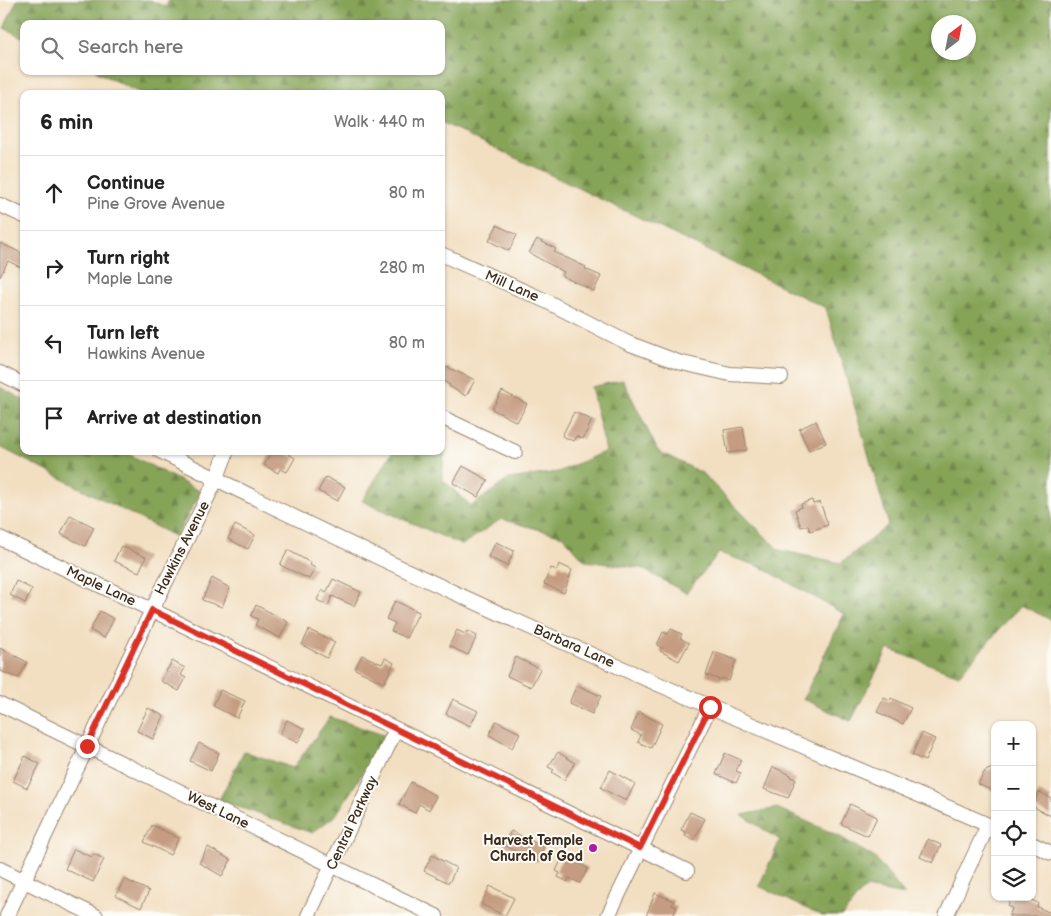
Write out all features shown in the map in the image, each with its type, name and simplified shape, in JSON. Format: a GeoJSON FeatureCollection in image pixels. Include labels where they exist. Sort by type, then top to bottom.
{"type":"FeatureCollection","features":[{"type":"Feature","properties":{"kind":"street"},"geometry":{"type":"LineString","coordinates":[[0,205],[20,214]]}},
{"type":"Feature","properties":{"kind":"street","name":"Mill Lane"},"geometry":{"type":"LineString","coordinates":[[445,256],[582,319],[628,343],[678,362],[730,374],[781,377]]}},
{"type":"Feature","properties":{"kind":"street"},"geometry":{"type":"LineString","coordinates":[[0,373],[20,383]]}},
{"type":"Feature","properties":{"kind":"street"},"geometry":{"type":"LineString","coordinates":[[445,419],[515,452]]}},
{"type":"Feature","properties":{"kind":"street","name":"Barbara Lane"},"geometry":{"type":"LineString","coordinates":[[168,455],[216,480],[450,590],[710,707],[991,826]]}},
{"type":"Feature","properties":{"kind":"street","name":"Hawkins Avenue"},"geometry":{"type":"LineString","coordinates":[[7,916],[226,455]]}},
{"type":"Feature","properties":{"kind":"street","name":"Maple Lane"},"geometry":{"type":"LineString","coordinates":[[0,538],[152,610],[687,871]]}},
{"type":"Feature","properties":{"kind":"street","name":"West Lane"},"geometry":{"type":"LineString","coordinates":[[0,704],[436,916]]}},
{"type":"Feature","properties":{"kind":"street"},"geometry":{"type":"LineString","coordinates":[[608,916],[710,707]]}},
{"type":"Feature","properties":{"kind":"street","name":"Central Parkway"},"geometry":{"type":"LineString","coordinates":[[308,916],[396,729]]}},
{"type":"Feature","properties":{"kind":"street"},"geometry":{"type":"LineString","coordinates":[[946,916],[991,826]]}},
{"type":"Feature","properties":{"kind":"street"},"geometry":{"type":"LineString","coordinates":[[1036,846],[1051,853]]}},
{"type":"Feature","properties":{"kind":"street"},"geometry":{"type":"LineString","coordinates":[[0,869],[96,916]]}},
{"type":"Feature","properties":{"kind":"green space"},"geometry":{"type":"Polygon","coordinates":[[[17,0],[150,0],[166,7],[169,0],[1051,0],[1051,620],[1021,605],[959,675],[888,649],[851,721],[803,699],[844,614],[761,567],[719,553],[686,593],[641,568],[585,561],[563,536],[501,519],[462,545],[362,501],[391,455],[444,455],[442,479],[471,506],[509,479],[558,472],[606,451],[591,387],[623,380],[658,451],[702,473],[779,550],[841,563],[887,526],[888,522],[826,308],[445,124],[445,90],[134,90],[103,75],[445,75],[445,20],[20,20],[20,36],[4,28],[17,0]]]}},
{"type":"Feature","properties":{"kind":"green space"},"geometry":{"type":"Polygon","coordinates":[[[0,387],[20,398],[20,455],[131,455],[201,492],[176,537],[0,447],[0,387]]]}},
{"type":"Feature","properties":{"kind":"green space"},"geometry":{"type":"Polygon","coordinates":[[[330,717],[386,736],[336,815],[312,833],[219,800],[244,751],[293,768],[330,717]]]}},
{"type":"Feature","properties":{"kind":"green space"},"geometry":{"type":"Polygon","coordinates":[[[777,808],[839,836],[875,858],[905,895],[865,888],[842,916],[822,916],[759,886],[780,840],[742,815],[777,808]]]}},
{"type":"Feature","properties":{"kind":"building"},"geometry":{"type":"Polygon","coordinates":[[[497,225],[517,235],[509,251],[489,241],[497,225]]]}},
{"type":"Feature","properties":{"kind":"building"},"geometry":{"type":"Polygon","coordinates":[[[537,239],[556,249],[554,252],[601,276],[594,291],[562,276],[564,272],[529,253],[537,239]]]}},
{"type":"Feature","properties":{"kind":"building"},"geometry":{"type":"Polygon","coordinates":[[[0,243],[20,252],[20,267],[8,261],[0,277],[0,243]]]}},
{"type":"Feature","properties":{"kind":"building"},"geometry":{"type":"Polygon","coordinates":[[[447,367],[475,380],[466,396],[445,382],[447,367]]]}},
{"type":"Feature","properties":{"kind":"building"},"geometry":{"type":"Polygon","coordinates":[[[502,391],[527,404],[517,422],[492,409],[502,391]]]}},
{"type":"Feature","properties":{"kind":"building"},"geometry":{"type":"Polygon","coordinates":[[[574,412],[592,420],[583,439],[576,436],[573,441],[562,436],[574,412]]]}},
{"type":"Feature","properties":{"kind":"building"},"geometry":{"type":"Polygon","coordinates":[[[816,421],[826,443],[809,450],[799,429],[816,421]]]}},
{"type":"Feature","properties":{"kind":"building"},"geometry":{"type":"Polygon","coordinates":[[[743,427],[747,450],[728,453],[724,430],[743,427]]]}},
{"type":"Feature","properties":{"kind":"building"},"geometry":{"type":"Polygon","coordinates":[[[270,455],[290,455],[295,458],[287,472],[280,469],[278,473],[264,465],[270,455]]]}},
{"type":"Feature","properties":{"kind":"building"},"geometry":{"type":"Polygon","coordinates":[[[463,466],[488,480],[478,497],[453,483],[463,466]]]}},
{"type":"Feature","properties":{"kind":"building"},"geometry":{"type":"Polygon","coordinates":[[[326,477],[345,487],[337,501],[318,491],[326,477]]]}},
{"type":"Feature","properties":{"kind":"building"},"geometry":{"type":"Polygon","coordinates":[[[812,500],[813,504],[820,502],[828,525],[810,531],[808,525],[801,527],[795,510],[802,507],[801,504],[812,500]]]}},
{"type":"Feature","properties":{"kind":"building"},"geometry":{"type":"Polygon","coordinates":[[[70,515],[94,527],[85,546],[61,534],[70,515]]]}},
{"type":"Feature","properties":{"kind":"building"},"geometry":{"type":"Polygon","coordinates":[[[235,525],[255,535],[248,549],[228,539],[235,525]]]}},
{"type":"Feature","properties":{"kind":"building"},"geometry":{"type":"Polygon","coordinates":[[[496,542],[514,551],[507,566],[488,557],[496,542]]]}},
{"type":"Feature","properties":{"kind":"building"},"geometry":{"type":"Polygon","coordinates":[[[121,546],[146,557],[139,572],[114,561],[121,546]]]}},
{"type":"Feature","properties":{"kind":"building"},"geometry":{"type":"Polygon","coordinates":[[[288,550],[311,563],[310,565],[315,568],[309,579],[280,565],[288,550]]]}},
{"type":"Feature","properties":{"kind":"building"},"geometry":{"type":"Polygon","coordinates":[[[559,564],[572,570],[564,593],[544,584],[551,568],[557,570],[559,564]]]}},
{"type":"Feature","properties":{"kind":"building"},"geometry":{"type":"Polygon","coordinates":[[[212,578],[230,588],[222,607],[202,600],[212,578]]]}},
{"type":"Feature","properties":{"kind":"building"},"geometry":{"type":"Polygon","coordinates":[[[333,579],[361,592],[354,606],[332,596],[328,606],[317,600],[322,590],[326,593],[333,579]]]}},
{"type":"Feature","properties":{"kind":"building"},"geometry":{"type":"Polygon","coordinates":[[[16,581],[32,589],[25,603],[10,595],[16,581]]]}},
{"type":"Feature","properties":{"kind":"building"},"geometry":{"type":"Polygon","coordinates":[[[395,601],[419,612],[406,638],[391,631],[395,623],[386,619],[395,601]]]}},
{"type":"Feature","properties":{"kind":"building"},"geometry":{"type":"Polygon","coordinates":[[[256,605],[288,622],[280,638],[255,625],[258,619],[251,616],[256,605]]]}},
{"type":"Feature","properties":{"kind":"building"},"geometry":{"type":"Polygon","coordinates":[[[100,611],[114,619],[104,638],[90,630],[100,611]]]}},
{"type":"Feature","properties":{"kind":"building"},"geometry":{"type":"Polygon","coordinates":[[[671,629],[682,634],[680,638],[689,643],[679,661],[660,651],[662,648],[657,645],[663,632],[668,634],[671,629]]]}},
{"type":"Feature","properties":{"kind":"building"},"geometry":{"type":"Polygon","coordinates":[[[309,630],[335,642],[327,658],[302,645],[309,630]]]}},
{"type":"Feature","properties":{"kind":"building"},"geometry":{"type":"Polygon","coordinates":[[[457,630],[465,634],[467,631],[477,636],[468,655],[449,646],[457,630]]]}},
{"type":"Feature","properties":{"kind":"building"},"geometry":{"type":"Polygon","coordinates":[[[0,648],[27,662],[19,678],[0,671],[0,648]]]}},
{"type":"Feature","properties":{"kind":"building"},"geometry":{"type":"Polygon","coordinates":[[[714,652],[736,660],[729,681],[706,675],[714,652]]]}},
{"type":"Feature","properties":{"kind":"building"},"geometry":{"type":"Polygon","coordinates":[[[362,655],[382,664],[385,658],[394,663],[384,683],[355,669],[362,655]]]}},
{"type":"Feature","properties":{"kind":"building"},"geometry":{"type":"Polygon","coordinates":[[[516,657],[540,669],[531,687],[507,676],[516,657]]]}},
{"type":"Feature","properties":{"kind":"building"},"geometry":{"type":"Polygon","coordinates":[[[172,661],[185,668],[181,675],[186,678],[179,691],[161,681],[172,661]]]}},
{"type":"Feature","properties":{"kind":"building"},"geometry":{"type":"Polygon","coordinates":[[[577,685],[601,696],[592,714],[569,703],[577,685]]]}},
{"type":"Feature","properties":{"kind":"building"},"geometry":{"type":"Polygon","coordinates":[[[220,690],[245,701],[237,718],[213,706],[220,690]]]}},
{"type":"Feature","properties":{"kind":"building"},"geometry":{"type":"Polygon","coordinates":[[[884,698],[890,701],[891,698],[911,708],[903,724],[877,712],[884,698]]]}},
{"type":"Feature","properties":{"kind":"building"},"geometry":{"type":"Polygon","coordinates":[[[453,699],[478,711],[470,726],[446,714],[453,699]]]}},
{"type":"Feature","properties":{"kind":"building"},"geometry":{"type":"Polygon","coordinates":[[[148,708],[164,716],[153,739],[137,731],[148,708]]]}},
{"type":"Feature","properties":{"kind":"building"},"geometry":{"type":"Polygon","coordinates":[[[639,712],[662,724],[651,748],[638,742],[641,735],[631,730],[639,712]]]}},
{"type":"Feature","properties":{"kind":"building"},"geometry":{"type":"Polygon","coordinates":[[[287,720],[305,729],[298,743],[280,734],[287,720]]]}},
{"type":"Feature","properties":{"kind":"building"},"geometry":{"type":"Polygon","coordinates":[[[496,721],[520,733],[512,748],[489,735],[496,721]]]}},
{"type":"Feature","properties":{"kind":"building"},"geometry":{"type":"Polygon","coordinates":[[[922,733],[935,739],[925,761],[912,755],[922,733]]]}},
{"type":"Feature","properties":{"kind":"building"},"geometry":{"type":"Polygon","coordinates":[[[199,743],[219,753],[211,771],[190,761],[199,743]]]}},
{"type":"Feature","properties":{"kind":"building"},"geometry":{"type":"Polygon","coordinates":[[[558,752],[575,763],[564,780],[548,767],[558,752]]]}},
{"type":"Feature","properties":{"kind":"building"},"geometry":{"type":"Polygon","coordinates":[[[725,753],[741,760],[736,771],[741,773],[736,783],[716,774],[725,753]]]}},
{"type":"Feature","properties":{"kind":"building"},"geometry":{"type":"Polygon","coordinates":[[[25,756],[40,764],[27,788],[13,781],[25,756]]]}},
{"type":"Feature","properties":{"kind":"building"},"geometry":{"type":"Polygon","coordinates":[[[773,767],[796,779],[788,798],[764,789],[773,767]]]}},
{"type":"Feature","properties":{"kind":"building"},"geometry":{"type":"Polygon","coordinates":[[[991,769],[991,790],[978,784],[985,771],[991,769]]]}},
{"type":"Feature","properties":{"kind":"building"},"geometry":{"type":"Polygon","coordinates":[[[610,770],[635,784],[626,801],[601,788],[610,770]]]}},
{"type":"Feature","properties":{"kind":"building"},"geometry":{"type":"Polygon","coordinates":[[[411,782],[436,796],[429,810],[419,804],[415,813],[399,804],[411,782]]]}},
{"type":"Feature","properties":{"kind":"building"},"geometry":{"type":"Polygon","coordinates":[[[1039,792],[1051,798],[1051,816],[1036,808],[1036,798],[1039,792]]]}},
{"type":"Feature","properties":{"kind":"building"},"geometry":{"type":"Polygon","coordinates":[[[850,804],[877,817],[868,836],[841,824],[850,804]]]}},
{"type":"Feature","properties":{"kind":"building"},"geometry":{"type":"Polygon","coordinates":[[[690,812],[705,819],[694,840],[685,836],[686,832],[681,830],[690,812]]]}},
{"type":"Feature","properties":{"kind":"building"},"geometry":{"type":"Polygon","coordinates":[[[152,825],[179,838],[170,855],[144,842],[152,825]]]}},
{"type":"Feature","properties":{"kind":"building"},"geometry":{"type":"Polygon","coordinates":[[[511,831],[544,847],[537,862],[504,845],[511,831]]]}},
{"type":"Feature","properties":{"kind":"building"},"geometry":{"type":"Polygon","coordinates":[[[928,839],[941,845],[933,863],[920,857],[928,839]]]}},
{"type":"Feature","properties":{"kind":"building"},"geometry":{"type":"Polygon","coordinates":[[[208,847],[231,860],[222,876],[199,863],[208,847]]]}},
{"type":"Feature","properties":{"kind":"building"},"geometry":{"type":"Polygon","coordinates":[[[74,849],[92,857],[94,854],[104,859],[93,882],[65,869],[74,849]]]}},
{"type":"Feature","properties":{"kind":"building"},"geometry":{"type":"Polygon","coordinates":[[[432,855],[456,868],[449,883],[424,871],[432,855]]]}},
{"type":"Feature","properties":{"kind":"building"},"geometry":{"type":"Polygon","coordinates":[[[563,856],[588,868],[580,883],[569,878],[568,882],[558,877],[560,873],[556,871],[563,856]]]}},
{"type":"Feature","properties":{"kind":"building"},"geometry":{"type":"Polygon","coordinates":[[[124,879],[149,891],[141,908],[116,896],[124,879]]]}},
{"type":"Feature","properties":{"kind":"building"},"geometry":{"type":"Polygon","coordinates":[[[490,886],[514,898],[505,916],[481,904],[490,886]]]}},
{"type":"Feature","properties":{"kind":"building"},"geometry":{"type":"Polygon","coordinates":[[[655,893],[674,901],[672,905],[677,907],[673,916],[646,916],[655,893]]]}},
{"type":"Feature","properties":{"kind":"building"},"geometry":{"type":"Polygon","coordinates":[[[1010,901],[1034,901],[1038,903],[1037,907],[1051,913],[1051,916],[1009,916],[1012,908],[1008,906],[1010,901]]]}},
{"type":"Feature","properties":{"kind":"place","name":"Harvest Temple Church of God"},"geometry":{"type":"Point","coordinates":[593,848]}},
{"type":"Feature","properties":{"kind":"route"},"geometry":{"type":"LineString","coordinates":[[87,746],[152,610],[640,848],[710,707]]}}]}
